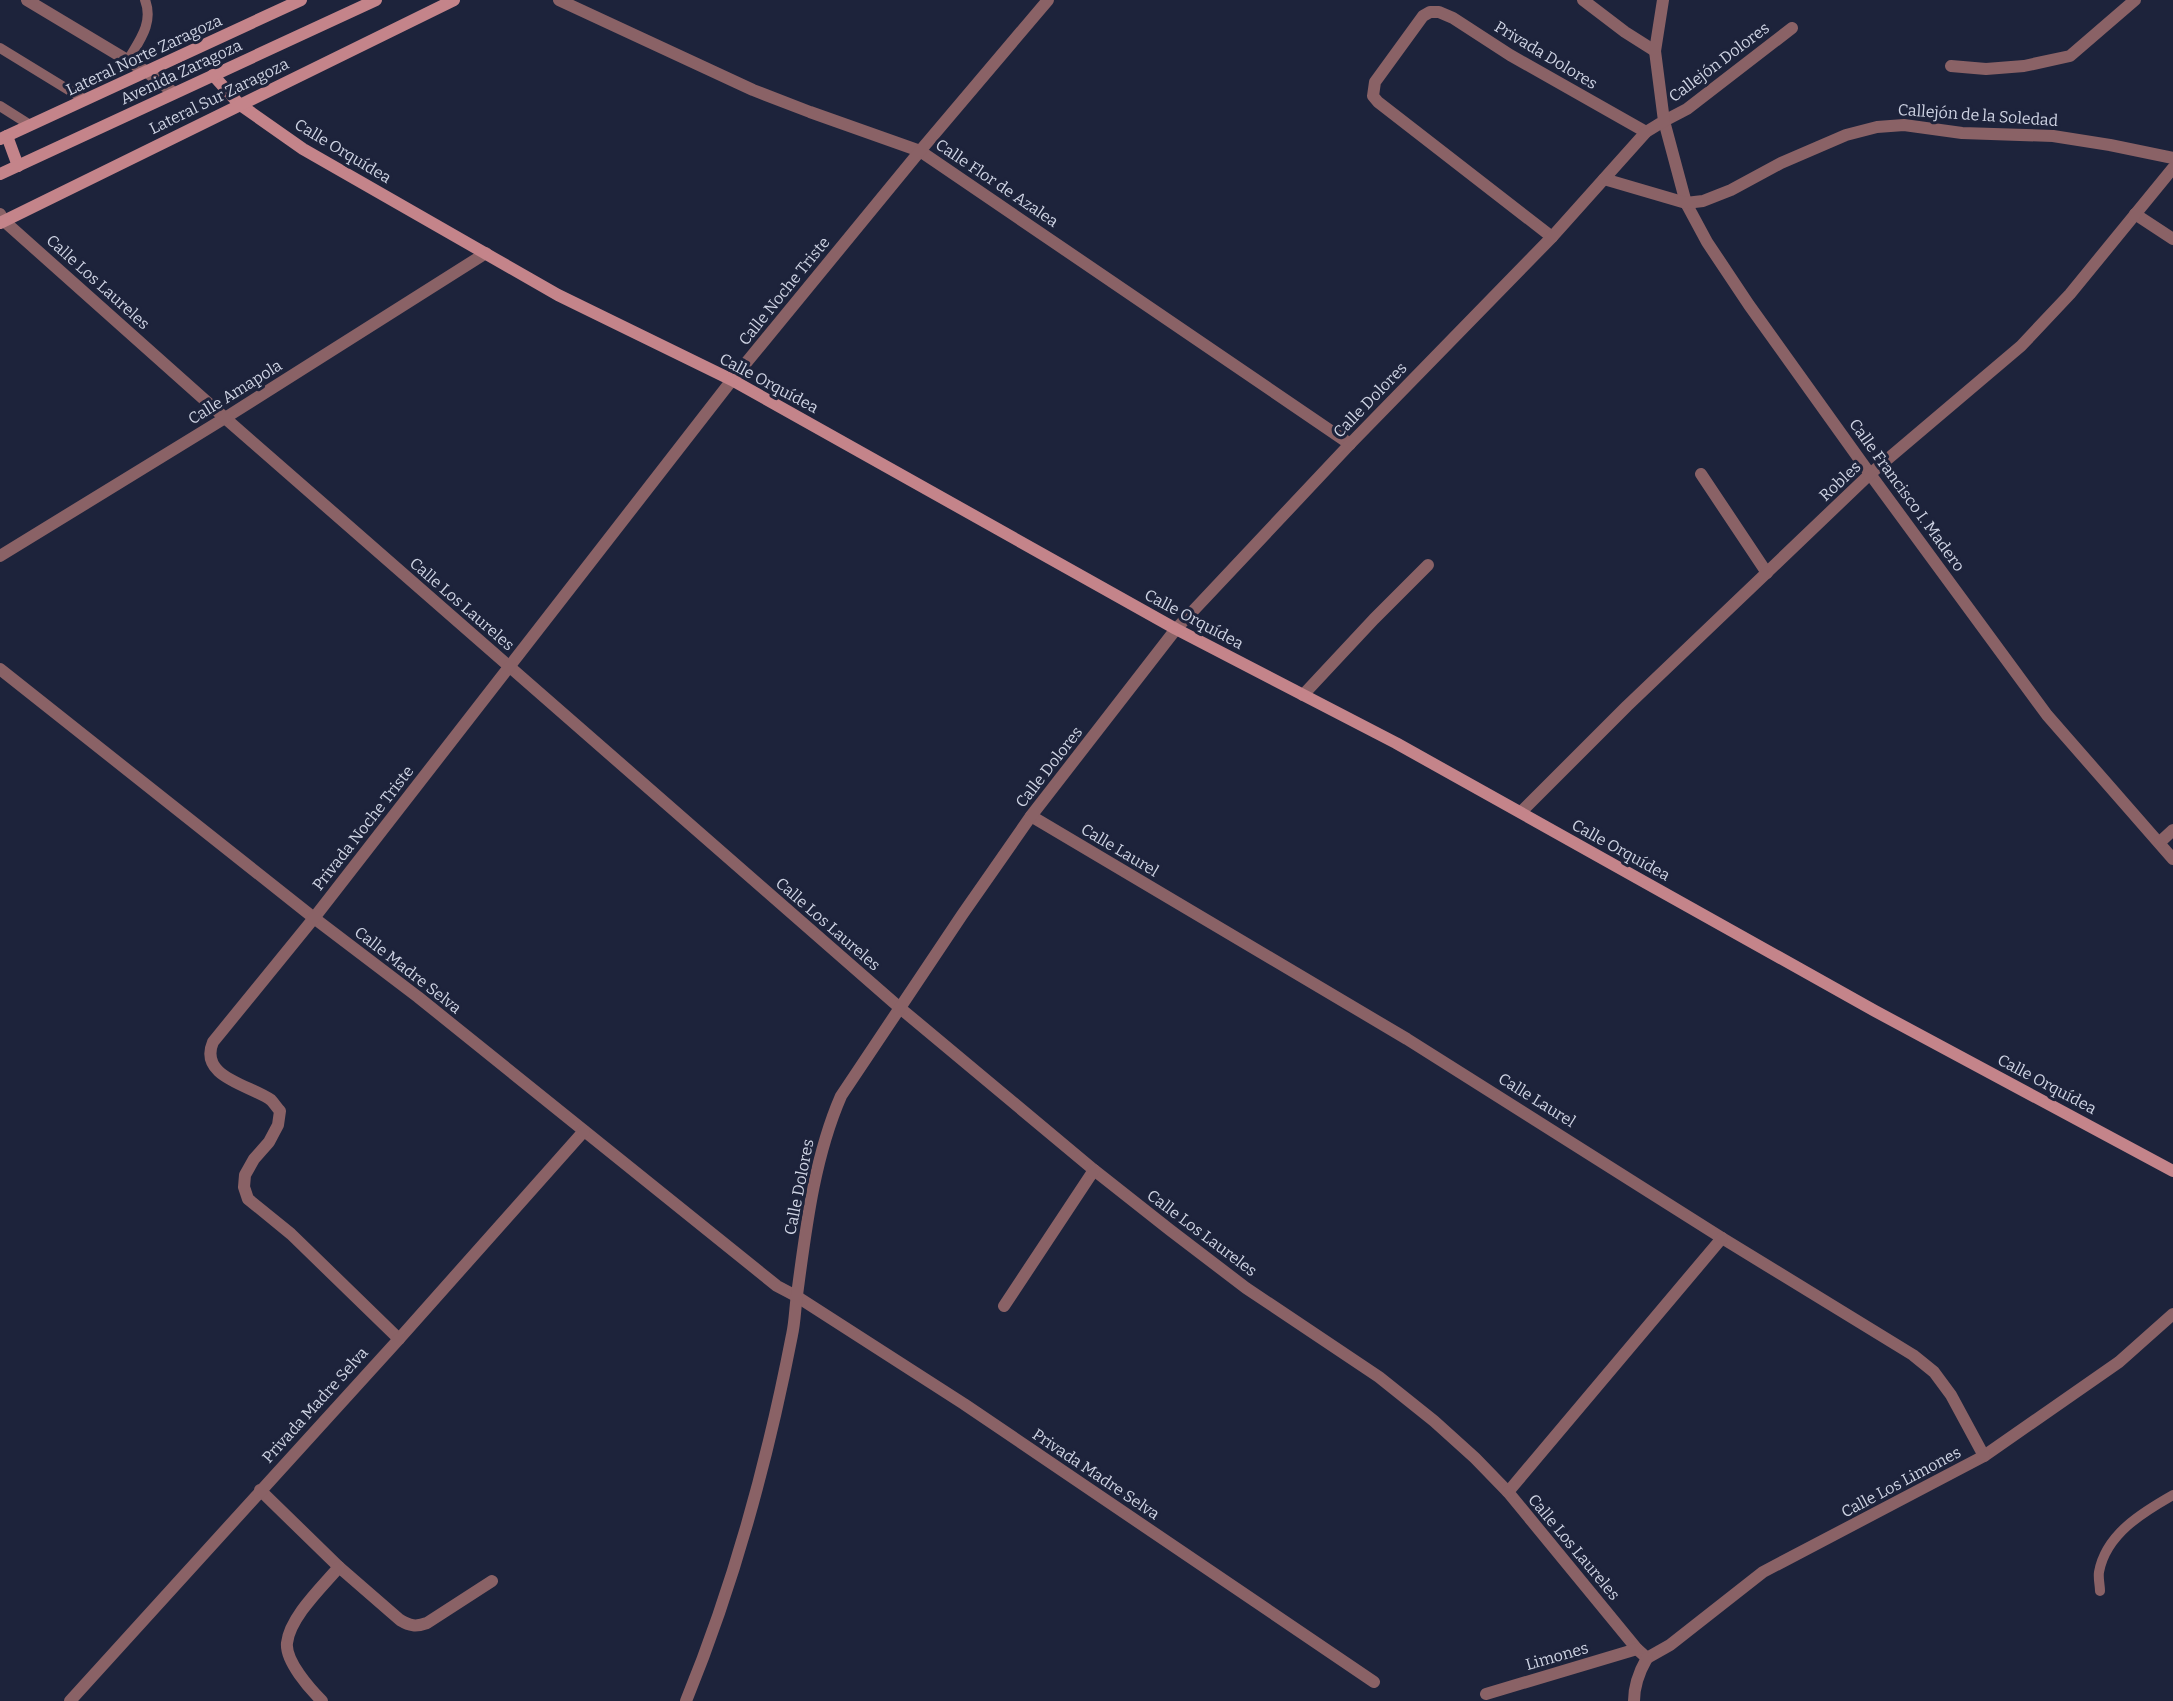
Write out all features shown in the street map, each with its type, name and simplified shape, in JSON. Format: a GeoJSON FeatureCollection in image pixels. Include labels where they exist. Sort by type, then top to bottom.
{"type":"FeatureCollection","features":[{"type":"Feature","properties":{"kind":"street"},"geometry":{"type":"LineString","coordinates":[[27,0],[147,72],[174,93]]}},
{"type":"Feature","properties":{"kind":"street","name":"Lateral Norte Zaragoza"},"geometry":{"type":"LineString","coordinates":[[4,137],[301,0]]}},
{"type":"Feature","properties":{"kind":"street","name":"Avenida Zaragoza"},"geometry":{"type":"LineString","coordinates":[[0,174],[376,0]]}},
{"type":"Feature","properties":{"kind":"street","name":"Lateral Sur Zaragoza"},"geometry":{"type":"LineString","coordinates":[[1,219],[454,0]]}},
{"type":"Feature","properties":{"kind":"street","name":"Calle Flor de Azalea"},"geometry":{"type":"LineString","coordinates":[[559,0],[753,90],[920,151],[1350,444]]}},
{"type":"Feature","properties":{"kind":"street","name":"Calle Noche Triste"},"geometry":{"type":"LineString","coordinates":[[509,666],[732,380],[920,151],[1048,0]]}},
{"type":"Feature","properties":{"kind":"street"},"geometry":{"type":"LineString","coordinates":[[1582,0],[1655,51]]}},
{"type":"Feature","properties":{"kind":"street"},"geometry":{"type":"LineString","coordinates":[[1663,0],[1655,51],[1664,121]]}},
{"type":"Feature","properties":{"kind":"street"},"geometry":{"type":"LineString","coordinates":[[1951,66],[1986,69],[2024,66],[2070,56],[2135,0]]}},
{"type":"Feature","properties":{"kind":"street","name":"Privada Dolores"},"geometry":{"type":"LineString","coordinates":[[1552,237],[1373,96],[1375,82],[1423,16],[1430,12],[1439,12],[1470,28],[1510,55],[1646,132]]}},
{"type":"Feature","properties":{"kind":"street","name":"Callejón Dolores"},"geometry":{"type":"LineString","coordinates":[[1664,121],[1696,102],[1792,28]]}},
{"type":"Feature","properties":{"kind":"street","name":"Calle Orquídea"},"geometry":{"type":"LineString","coordinates":[[213,75],[239,104],[303,149],[558,295],[732,380],[1176,629],[1396,743],[1875,1011],[2173,1171]]}},
{"type":"Feature","properties":{"kind":"street","name":"Calle Dolores"},"geometry":{"type":"LineString","coordinates":[[686,1701],[734,1565],[747,1521],[793,1332],[796,1296],[819,1159],[828,1125],[841,1096],[1031,816],[1176,629],[1350,444],[1552,237],[1646,132],[1664,121]]}},
{"type":"Feature","properties":{"kind":"street","name":"Calle Francisco I. Madero"},"geometry":{"type":"LineString","coordinates":[[1664,121],[1686,203],[1707,242],[1749,305],[2047,715],[2173,859]]}},
{"type":"Feature","properties":{"kind":"street","name":"Callejón de la Soledad"},"geometry":{"type":"LineString","coordinates":[[1686,203],[1703,201],[1731,190],[1781,163],[1846,135],[1877,127],[1904,125],[1962,133],[2053,136],[2173,158]]}},
{"type":"Feature","properties":{"kind":"street"},"geometry":{"type":"LineString","coordinates":[[4,137],[18,166]]}},
{"type":"Feature","properties":{"kind":"street","name":"Robles"},"geometry":{"type":"LineString","coordinates":[[1521,812],[1627,706],[1870,474],[2021,346],[2070,294],[2173,168]]}},
{"type":"Feature","properties":{"kind":"street"},"geometry":{"type":"LineString","coordinates":[[1604,179],[1686,203]]}},
{"type":"Feature","properties":{"kind":"street"},"geometry":{"type":"LineString","coordinates":[[2135,214],[2173,239]]}},
{"type":"Feature","properties":{"kind":"street","name":"Calle Los Laureles"},"geometry":{"type":"LineString","coordinates":[[1,219],[225,418],[900,1008],[1094,1170],[1246,1288],[1379,1377],[1434,1421],[1508,1492],[1637,1649]]}},
{"type":"Feature","properties":{"kind":"street","name":"Calle Amapola"},"geometry":{"type":"LineString","coordinates":[[0,556],[486,254]]}},
{"type":"Feature","properties":{"kind":"street"},"geometry":{"type":"LineString","coordinates":[[1701,474],[1767,573]]}},
{"type":"Feature","properties":{"kind":"street"},"geometry":{"type":"LineString","coordinates":[[1304,695],[1428,566]]}},
{"type":"Feature","properties":{"kind":"street","name":"Privada Noche Triste"},"geometry":{"type":"LineString","coordinates":[[399,1339],[291,1234],[248,1198],[244,1187],[245,1175],[279,1125],[280,1111],[271,1100],[239,1085],[217,1069],[210,1060],[210,1051],[213,1042],[314,918],[509,666]]}},
{"type":"Feature","properties":{"kind":"street","name":"Calle Madre Selva"},"geometry":{"type":"LineString","coordinates":[[0,669],[418,998],[739,1258],[777,1286],[796,1296]]}},
{"type":"Feature","properties":{"kind":"street","name":"Calle Laurel"},"geometry":{"type":"LineString","coordinates":[[1031,816],[1407,1039],[1722,1238],[1914,1355],[1934,1372],[1984,1456]]}},
{"type":"Feature","properties":{"kind":"street"},"geometry":{"type":"LineString","coordinates":[[2160,842],[2173,830]]}},
{"type":"Feature","properties":{"kind":"street","name":"Privada Madre Selva"},"geometry":{"type":"LineString","coordinates":[[70,1701],[399,1339],[584,1131]]}},
{"type":"Feature","properties":{"kind":"street"},"geometry":{"type":"LineString","coordinates":[[1004,1306],[1094,1170]]}},
{"type":"Feature","properties":{"kind":"street"},"geometry":{"type":"LineString","coordinates":[[1508,1492],[1722,1238]]}},
{"type":"Feature","properties":{"kind":"street","name":"Privada Madre Selva"},"geometry":{"type":"LineString","coordinates":[[796,1296],[974,1411],[1374,1682]]}},
{"type":"Feature","properties":{"kind":"street","name":"Calle Los Limones"},"geometry":{"type":"LineString","coordinates":[[1647,1658],[1670,1645],[1763,1572],[1984,1456],[2119,1362],[2173,1314]]}},
{"type":"Feature","properties":{"kind":"street"},"geometry":{"type":"LineString","coordinates":[[260,1490],[339,1567],[400,1620],[409,1625],[418,1626],[427,1623],[492,1581]]}},
{"type":"Feature","properties":{"kind":"street"},"geometry":{"type":"LineString","coordinates":[[322,1701],[291,1661],[287,1645],[292,1627],[339,1567]]}},
{"type":"Feature","properties":{"kind":"street"},"geometry":{"type":"LineString","coordinates":[[1634,1701],[1634,1689],[1647,1658],[1637,1649]]}},
{"type":"Feature","properties":{"kind":"street","name":"Limones"},"geometry":{"type":"LineString","coordinates":[[1486,1694],[1637,1649]]}},
{"type":"Feature","properties":{"kind":"lane"},"geometry":{"type":"LineString","coordinates":[[128,60],[145,33],[149,12],[145,0]]}},
{"type":"Feature","properties":{"kind":"lane"},"geometry":{"type":"LineString","coordinates":[[0,48],[85,100]]}},
{"type":"Feature","properties":{"kind":"lane"},"geometry":{"type":"LineString","coordinates":[[0,106],[30,125]]}},
{"type":"Feature","properties":{"kind":"lane"},"geometry":{"type":"LineString","coordinates":[[2100,1591],[2099,1572],[2106,1553],[2118,1536],[2136,1518],[2173,1495]]}}]}
